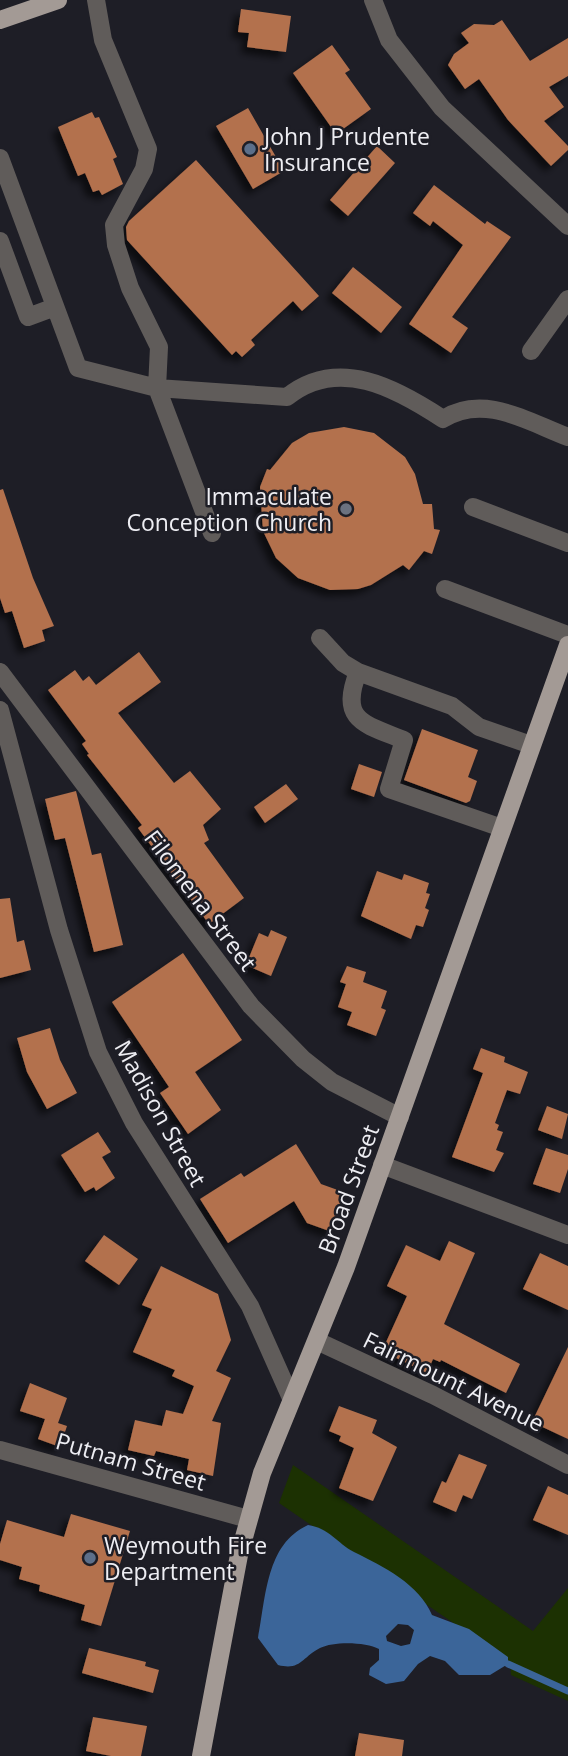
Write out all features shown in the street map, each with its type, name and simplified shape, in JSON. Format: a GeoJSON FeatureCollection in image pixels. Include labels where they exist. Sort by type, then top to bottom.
{"type":"FeatureCollection","features":[{"type":"Feature","properties":{"kind":"main road"},"geometry":{"type":"LineString","coordinates":[[1,18],[58,0]]}},
{"type":"Feature","properties":{"kind":"main road","name":"Broad Street"},"geometry":{"type":"LineString","coordinates":[[201,1756],[248,1519],[291,1398],[317,1341],[400,1117],[568,645]]}},
{"type":"Feature","properties":{"kind":"street"},"geometry":{"type":"LineString","coordinates":[[96,0],[103,40],[148,149],[144,169],[114,225],[130,288],[159,347],[157,388],[212,533]]}},
{"type":"Feature","properties":{"kind":"street"},"geometry":{"type":"LineString","coordinates":[[373,0],[389,40],[442,108],[568,226]]}},
{"type":"Feature","properties":{"kind":"street"},"geometry":{"type":"LineString","coordinates":[[0,158],[78,368],[157,388],[287,397],[303,384],[324,377],[342,377],[394,391],[443,419],[456,411],[486,408],[500,410],[568,438]]}},
{"type":"Feature","properties":{"kind":"street"},"geometry":{"type":"LineString","coordinates":[[0,241],[27,317],[55,307]]}},
{"type":"Feature","properties":{"kind":"street"},"geometry":{"type":"LineString","coordinates":[[531,351],[568,299]]}},
{"type":"Feature","properties":{"kind":"street"},"geometry":{"type":"LineString","coordinates":[[473,507],[568,542]]}},
{"type":"Feature","properties":{"kind":"street"},"geometry":{"type":"LineString","coordinates":[[445,589],[568,635]]}},
{"type":"Feature","properties":{"kind":"street"},"geometry":{"type":"LineString","coordinates":[[320,638],[343,663],[358,672],[452,706],[479,727],[531,745]]}},
{"type":"Feature","properties":{"kind":"street","name":"Filomena Street"},"geometry":{"type":"LineString","coordinates":[[0,672],[251,1006],[303,1059],[331,1082],[400,1117]]}},
{"type":"Feature","properties":{"kind":"street"},"geometry":{"type":"LineString","coordinates":[[358,672],[349,694],[350,705],[357,716],[372,727],[404,740],[389,789],[502,828]]}},
{"type":"Feature","properties":{"kind":"street","name":"Madison Street"},"geometry":{"type":"LineString","coordinates":[[0,710],[62,943],[98,1052],[134,1123],[250,1306],[291,1398]]}},
{"type":"Feature","properties":{"kind":"street"},"geometry":{"type":"LineString","coordinates":[[382,1165],[568,1235]]}},
{"type":"Feature","properties":{"kind":"street","name":"Fairmount Avenue"},"geometry":{"type":"LineString","coordinates":[[317,1341],[433,1395],[568,1465]]}},
{"type":"Feature","properties":{"kind":"street","name":"Putnam Street"},"geometry":{"type":"LineString","coordinates":[[0,1450],[248,1519]]}},
{"type":"Feature","properties":{"kind":"green space"},"geometry":{"type":"Polygon","coordinates":[[[293,1465],[533,1631],[568,1588],[568,1701],[511,1675],[510,1662],[279,1503],[293,1465]]]}},
{"type":"Feature","properties":{"kind":"water"},"geometry":{"type":"Polygon","coordinates":[[[308,1525],[327,1532],[348,1548],[410,1585],[432,1615],[469,1629],[508,1657],[508,1664],[490,1675],[459,1675],[445,1661],[430,1656],[418,1664],[404,1681],[386,1684],[369,1675],[370,1668],[379,1660],[379,1649],[350,1643],[320,1648],[297,1665],[278,1665],[258,1638],[270,1573],[284,1545],[308,1525]],[[398,1624],[386,1636],[387,1641],[401,1646],[410,1644],[414,1630],[408,1625],[398,1624]]]}},
{"type":"Feature","properties":{"kind":"building"},"geometry":{"type":"Polygon","coordinates":[[[241,9],[291,16],[286,52],[247,47],[249,33],[238,32],[241,9]]]}},
{"type":"Feature","properties":{"kind":"building"},"geometry":{"type":"Polygon","coordinates":[[[502,20],[530,61],[568,38],[568,76],[549,87],[564,107],[544,121],[568,146],[568,150],[551,166],[508,120],[479,79],[465,89],[448,65],[454,54],[469,43],[461,33],[474,24],[494,25],[502,20]]]}},
{"type":"Feature","properties":{"kind":"building"},"geometry":{"type":"Polygon","coordinates":[[[332,45],[350,70],[345,73],[371,109],[336,134],[293,73],[332,45]]]}},
{"type":"Feature","properties":{"kind":"building","name":"John J Prudente Insurance"},"geometry":{"type":"Polygon","coordinates":[[[248,108],[284,171],[253,189],[216,126],[248,108]]]}},
{"type":"Feature","properties":{"kind":"building"},"geometry":{"type":"Polygon","coordinates":[[[92,112],[95,118],[99,117],[117,157],[113,159],[123,184],[102,195],[99,190],[93,192],[85,173],[78,176],[58,127],[92,112]]]}},
{"type":"Feature","properties":{"kind":"building"},"geometry":{"type":"Polygon","coordinates":[[[377,146],[395,163],[348,216],[330,200],[377,146]]]}},
{"type":"Feature","properties":{"kind":"building"},"geometry":{"type":"Polygon","coordinates":[[[196,160],[319,296],[302,311],[293,301],[251,340],[255,345],[242,357],[236,351],[232,355],[127,240],[126,227],[129,221],[196,160]]]}},
{"type":"Feature","properties":{"kind":"building"},"geometry":{"type":"Polygon","coordinates":[[[434,185],[485,224],[487,221],[511,237],[452,317],[468,328],[451,353],[409,324],[463,245],[433,221],[430,226],[413,213],[434,185]]]}},
{"type":"Feature","properties":{"kind":"building"},"geometry":{"type":"Polygon","coordinates":[[[353,267],[402,307],[381,333],[332,293],[353,267]]]}},
{"type":"Feature","properties":{"kind":"building","name":"Immaculate Conception Church"},"geometry":{"type":"Polygon","coordinates":[[[344,427],[374,433],[405,457],[415,474],[423,504],[432,504],[434,529],[440,530],[432,554],[424,551],[409,570],[403,565],[371,585],[358,589],[330,590],[298,578],[276,558],[263,531],[260,487],[267,469],[270,470],[292,443],[309,433],[344,427]]]}},
{"type":"Feature","properties":{"kind":"building"},"geometry":{"type":"Polygon","coordinates":[[[3,489],[33,578],[54,626],[42,630],[45,641],[24,648],[12,611],[5,613],[0,598],[0,490],[3,489]]]}},
{"type":"Feature","properties":{"kind":"building"},"geometry":{"type":"Polygon","coordinates":[[[139,652],[161,682],[118,713],[174,783],[190,771],[221,809],[203,825],[209,840],[204,843],[244,898],[209,924],[138,828],[142,825],[87,755],[89,754],[82,744],[86,741],[48,690],[75,670],[83,681],[89,676],[96,685],[139,652]]]}},
{"type":"Feature","properties":{"kind":"building"},"geometry":{"type":"Polygon","coordinates":[[[422,729],[478,750],[468,777],[477,781],[470,801],[466,803],[404,780],[422,729]]]}},
{"type":"Feature","properties":{"kind":"building"},"geometry":{"type":"Polygon","coordinates":[[[359,764],[382,772],[374,797],[351,789],[359,764]]]}},
{"type":"Feature","properties":{"kind":"building"},"geometry":{"type":"Polygon","coordinates":[[[286,784],[298,799],[265,823],[254,807],[286,784]]]}},
{"type":"Feature","properties":{"kind":"building"},"geometry":{"type":"Polygon","coordinates":[[[76,791],[92,855],[101,853],[123,945],[94,952],[65,838],[55,840],[45,799],[76,791]]]}},
{"type":"Feature","properties":{"kind":"building"},"geometry":{"type":"Polygon","coordinates":[[[377,871],[402,880],[404,874],[429,883],[426,893],[430,894],[425,908],[429,910],[423,927],[416,925],[411,939],[361,916],[377,871]]]}},
{"type":"Feature","properties":{"kind":"building"},"geometry":{"type":"Polygon","coordinates":[[[10,898],[17,942],[24,940],[31,970],[0,978],[0,899],[10,898]]]}},
{"type":"Feature","properties":{"kind":"building"},"geometry":{"type":"Polygon","coordinates":[[[271,930],[287,937],[271,976],[246,965],[259,933],[268,937],[271,930]]]}},
{"type":"Feature","properties":{"kind":"building"},"geometry":{"type":"Polygon","coordinates":[[[183,953],[242,1040],[195,1072],[221,1110],[188,1134],[160,1093],[169,1087],[112,1002],[183,953]]]}},
{"type":"Feature","properties":{"kind":"building"},"geometry":{"type":"Polygon","coordinates":[[[347,966],[366,972],[363,982],[387,991],[381,1008],[386,1010],[376,1036],[347,1025],[352,1012],[338,1007],[346,984],[340,982],[347,966]]]}},
{"type":"Feature","properties":{"kind":"building"},"geometry":{"type":"Polygon","coordinates":[[[50,1028],[60,1060],[77,1093],[47,1109],[27,1072],[17,1038],[50,1028]]]}},
{"type":"Feature","properties":{"kind":"building"},"geometry":{"type":"Polygon","coordinates":[[[481,1048],[505,1057],[504,1062],[528,1072],[520,1094],[507,1090],[495,1123],[499,1125],[497,1130],[503,1132],[496,1150],[504,1153],[494,1172],[452,1157],[483,1073],[473,1069],[481,1048]]]}},
{"type":"Feature","properties":{"kind":"building"},"geometry":{"type":"Polygon","coordinates":[[[547,1106],[568,1114],[562,1139],[538,1130],[547,1106]]]}},
{"type":"Feature","properties":{"kind":"building"},"geometry":{"type":"Polygon","coordinates":[[[98,1132],[111,1152],[102,1157],[115,1178],[96,1191],[94,1187],[85,1192],[61,1155],[98,1132]]]}},
{"type":"Feature","properties":{"kind":"building"},"geometry":{"type":"Polygon","coordinates":[[[296,1144],[321,1184],[346,1193],[332,1232],[307,1223],[294,1201],[228,1243],[200,1199],[241,1173],[244,1177],[296,1144]]]}},
{"type":"Feature","properties":{"kind":"building"},"geometry":{"type":"Polygon","coordinates":[[[546,1148],[568,1155],[568,1169],[560,1193],[533,1184],[546,1148]]]}},
{"type":"Feature","properties":{"kind":"building"},"geometry":{"type":"Polygon","coordinates":[[[104,1235],[138,1259],[119,1285],[85,1261],[104,1235]]]}},
{"type":"Feature","properties":{"kind":"building"},"geometry":{"type":"Polygon","coordinates":[[[449,1241],[475,1253],[444,1324],[520,1364],[506,1393],[441,1360],[440,1362],[433,1359],[427,1373],[382,1351],[407,1296],[387,1286],[406,1245],[440,1261],[449,1241]]]}},
{"type":"Feature","properties":{"kind":"building"},"geometry":{"type":"Polygon","coordinates":[[[540,1253],[568,1266],[568,1310],[523,1289],[540,1253]]]}},
{"type":"Feature","properties":{"kind":"building"},"geometry":{"type":"Polygon","coordinates":[[[161,1266],[218,1294],[231,1340],[216,1371],[231,1378],[212,1421],[221,1423],[213,1476],[187,1470],[189,1459],[156,1451],[154,1456],[128,1450],[135,1420],[162,1426],[166,1410],[183,1414],[194,1386],[172,1376],[175,1370],[133,1352],[152,1309],[142,1305],[161,1266]]]}},
{"type":"Feature","properties":{"kind":"building"},"geometry":{"type":"Polygon","coordinates":[[[568,1347],[568,1439],[532,1422],[568,1347]]]}},
{"type":"Feature","properties":{"kind":"building"},"geometry":{"type":"Polygon","coordinates":[[[30,1383],[67,1398],[58,1423],[67,1426],[60,1447],[38,1439],[45,1419],[20,1411],[30,1383]]]}},
{"type":"Feature","properties":{"kind":"building"},"geometry":{"type":"Polygon","coordinates":[[[339,1406],[377,1420],[372,1433],[397,1447],[373,1501],[339,1488],[354,1448],[339,1441],[341,1436],[329,1431],[339,1406]]]}},
{"type":"Feature","properties":{"kind":"building"},"geometry":{"type":"Polygon","coordinates":[[[459,1454],[487,1465],[472,1499],[463,1495],[456,1512],[433,1502],[442,1481],[446,1483],[459,1454]]]}},
{"type":"Feature","properties":{"kind":"building"},"geometry":{"type":"Polygon","coordinates":[[[548,1486],[568,1495],[568,1535],[533,1520],[548,1486]]]}},
{"type":"Feature","properties":{"kind":"building"},"geometry":{"type":"Polygon","coordinates":[[[71,1514],[130,1531],[101,1626],[81,1620],[85,1605],[39,1591],[40,1585],[19,1579],[22,1567],[0,1560],[0,1544],[7,1520],[64,1537],[71,1514]]]}},
{"type":"Feature","properties":{"kind":"building"},"geometry":{"type":"Polygon","coordinates":[[[89,1648],[146,1662],[145,1666],[159,1670],[153,1693],[82,1673],[89,1648]]]}},
{"type":"Feature","properties":{"kind":"building"},"geometry":{"type":"Polygon","coordinates":[[[93,1717],[147,1726],[141,1756],[111,1756],[86,1751],[93,1717]]]}},
{"type":"Feature","properties":{"kind":"building"},"geometry":{"type":"Polygon","coordinates":[[[359,1733],[404,1740],[402,1756],[355,1756],[359,1733]]]}},
{"type":"Feature","properties":{"kind":"waterway"},"geometry":{"type":"LineString","coordinates":[[508,1664],[568,1691]]}},
{"type":"Feature","properties":{"kind":"place","name":"John J Prudente Insurance"},"geometry":{"type":"Point","coordinates":[250,149]}},
{"type":"Feature","properties":{"kind":"place","name":"Immaculate Conception Church"},"geometry":{"type":"Point","coordinates":[346,509]}},
{"type":"Feature","properties":{"kind":"place","name":"Weymouth Fire Department"},"geometry":{"type":"Point","coordinates":[90,1558]}}]}
